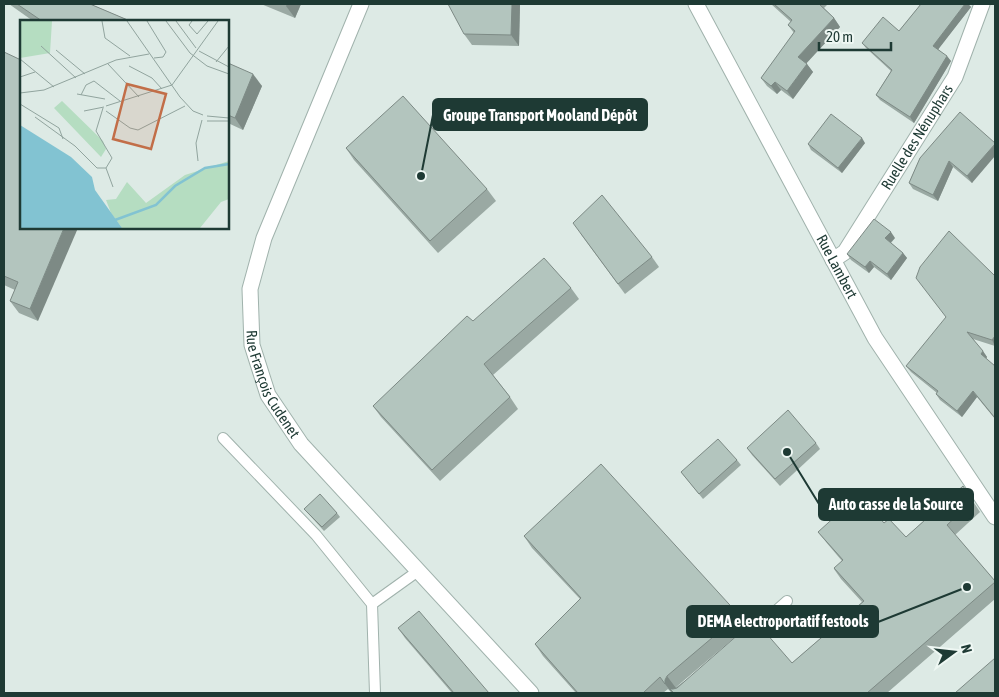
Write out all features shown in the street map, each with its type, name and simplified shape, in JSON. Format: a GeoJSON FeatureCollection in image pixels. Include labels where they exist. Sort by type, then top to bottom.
{"type":"FeatureCollection","features":[{"type":"Feature","properties":{"kind":"street","name":"Rue François Cudenet"},"geometry":{"type":"LineString","coordinates":[[361,4],[264,238],[250,289],[252,345],[268,395],[302,444],[531,693]]}},
{"type":"Feature","properties":{"kind":"street","name":"Rue Lambert"},"geometry":{"type":"LineString","coordinates":[[696,4],[875,338],[995,517]]}},
{"type":"Feature","properties":{"kind":"street","name":"Ruelle des Nénuphars"},"geometry":{"type":"LineString","coordinates":[[833,260],[845,252],[955,77],[982,4]]}},
{"type":"Feature","properties":{"kind":"lane"},"geometry":{"type":"LineString","coordinates":[[223,438],[316,535],[372,604],[375,693]]}},
{"type":"Feature","properties":{"kind":"lane"},"geometry":{"type":"LineString","coordinates":[[372,604],[418,571]]}},
{"type":"Feature","properties":{"kind":"lane"},"geometry":{"type":"LineString","coordinates":[[737,644],[787,601]]}},
{"type":"Feature","properties":{"kind":"building"},"geometry":{"type":"Polygon","coordinates":[[[17,4],[90,4],[128,20],[41,20],[17,4]]]}},
{"type":"Feature","properties":{"kind":"building"},"geometry":{"type":"Polygon","coordinates":[[[448,4],[512,4],[511,35],[464,34],[448,4]]]}},
{"type":"Feature","properties":{"kind":"building"},"geometry":{"type":"Polygon","coordinates":[[[774,4],[819,4],[834,18],[798,57],[807,64],[787,91],[775,82],[771,86],[761,78],[795,31],[788,25],[792,20],[774,4]]]}},
{"type":"Feature","properties":{"kind":"building"},"geometry":{"type":"Polygon","coordinates":[[[921,4],[965,4],[933,46],[947,56],[910,117],[876,95],[892,70],[862,43],[883,17],[899,31],[921,4]]]}},
{"type":"Feature","properties":{"kind":"building"},"geometry":{"type":"Polygon","coordinates":[[[4,52],[20,60],[20,229],[64,229],[30,309],[10,301],[18,282],[4,276],[4,52]]]}},
{"type":"Feature","properties":{"kind":"building"},"geometry":{"type":"Polygon","coordinates":[[[229,63],[253,74],[235,118],[229,115],[229,63]]]}},
{"type":"Feature","properties":{"kind":"building"},"geometry":{"type":"Polygon","coordinates":[[[403,96],[487,189],[430,241],[346,148],[403,96]]]}},
{"type":"Feature","properties":{"kind":"building"},"geometry":{"type":"Polygon","coordinates":[[[960,112],[995,144],[967,176],[949,161],[933,195],[909,183],[920,158],[960,112]]]}},
{"type":"Feature","properties":{"kind":"building"},"geometry":{"type":"Polygon","coordinates":[[[831,114],[862,138],[838,168],[808,144],[831,114]]]}},
{"type":"Feature","properties":{"kind":"building"},"geometry":{"type":"Polygon","coordinates":[[[602,195],[652,257],[618,284],[573,223],[602,195]]]}},
{"type":"Feature","properties":{"kind":"building"},"geometry":{"type":"Polygon","coordinates":[[[874,219],[891,232],[885,238],[903,253],[887,274],[870,261],[865,267],[847,254],[874,219]]]}},
{"type":"Feature","properties":{"kind":"building"},"geometry":{"type":"Polygon","coordinates":[[[949,231],[995,276],[995,336],[992,340],[967,332],[983,351],[981,354],[995,366],[995,418],[973,391],[957,411],[936,394],[938,391],[906,366],[946,317],[916,278],[920,267],[949,231]]]}},
{"type":"Feature","properties":{"kind":"building"},"geometry":{"type":"Polygon","coordinates":[[[544,258],[571,288],[484,364],[510,397],[432,470],[373,406],[467,316],[473,321],[544,258]]]}},
{"type":"Feature","properties":{"kind":"building"},"geometry":{"type":"Polygon","coordinates":[[[788,410],[816,443],[775,479],[747,448],[788,410]]]}},
{"type":"Feature","properties":{"kind":"building"},"geometry":{"type":"Polygon","coordinates":[[[718,439],[737,460],[699,494],[681,472],[718,439]]]}},
{"type":"Feature","properties":{"kind":"building"},"geometry":{"type":"Polygon","coordinates":[[[601,464],[739,615],[667,676],[665,684],[660,677],[643,693],[578,693],[535,644],[581,598],[524,536],[601,464]]]}},
{"type":"Feature","properties":{"kind":"building"},"geometry":{"type":"Polygon","coordinates":[[[963,486],[973,501],[947,525],[995,582],[867,693],[674,693],[670,689],[677,688],[748,626],[753,631],[759,625],[792,663],[864,601],[834,568],[843,560],[818,532],[859,495],[884,523],[889,519],[906,537],[963,486]]]}},
{"type":"Feature","properties":{"kind":"building"},"geometry":{"type":"Polygon","coordinates":[[[320,494],[337,513],[322,527],[304,509],[320,494]]]}},
{"type":"Feature","properties":{"kind":"building"},"geometry":{"type":"Polygon","coordinates":[[[419,611],[489,693],[454,693],[398,628],[419,611]]]}},
{"type":"Feature","properties":{"kind":"building"},"geometry":{"type":"Polygon","coordinates":[[[995,658],[995,693],[955,693],[995,658]]]}},
{"type":"Feature","properties":{"kind":"place","name":"Groupe Transport Mooland Dépôt"},"geometry":{"type":"Point","coordinates":[421,176]}},
{"type":"Feature","properties":{"kind":"place","name":"Auto casse de la Source"},"geometry":{"type":"Point","coordinates":[787,452]}},
{"type":"Feature","properties":{"kind":"place","name":"DEMA electroportatif festools"},"geometry":{"type":"Point","coordinates":[967,587]}}]}
